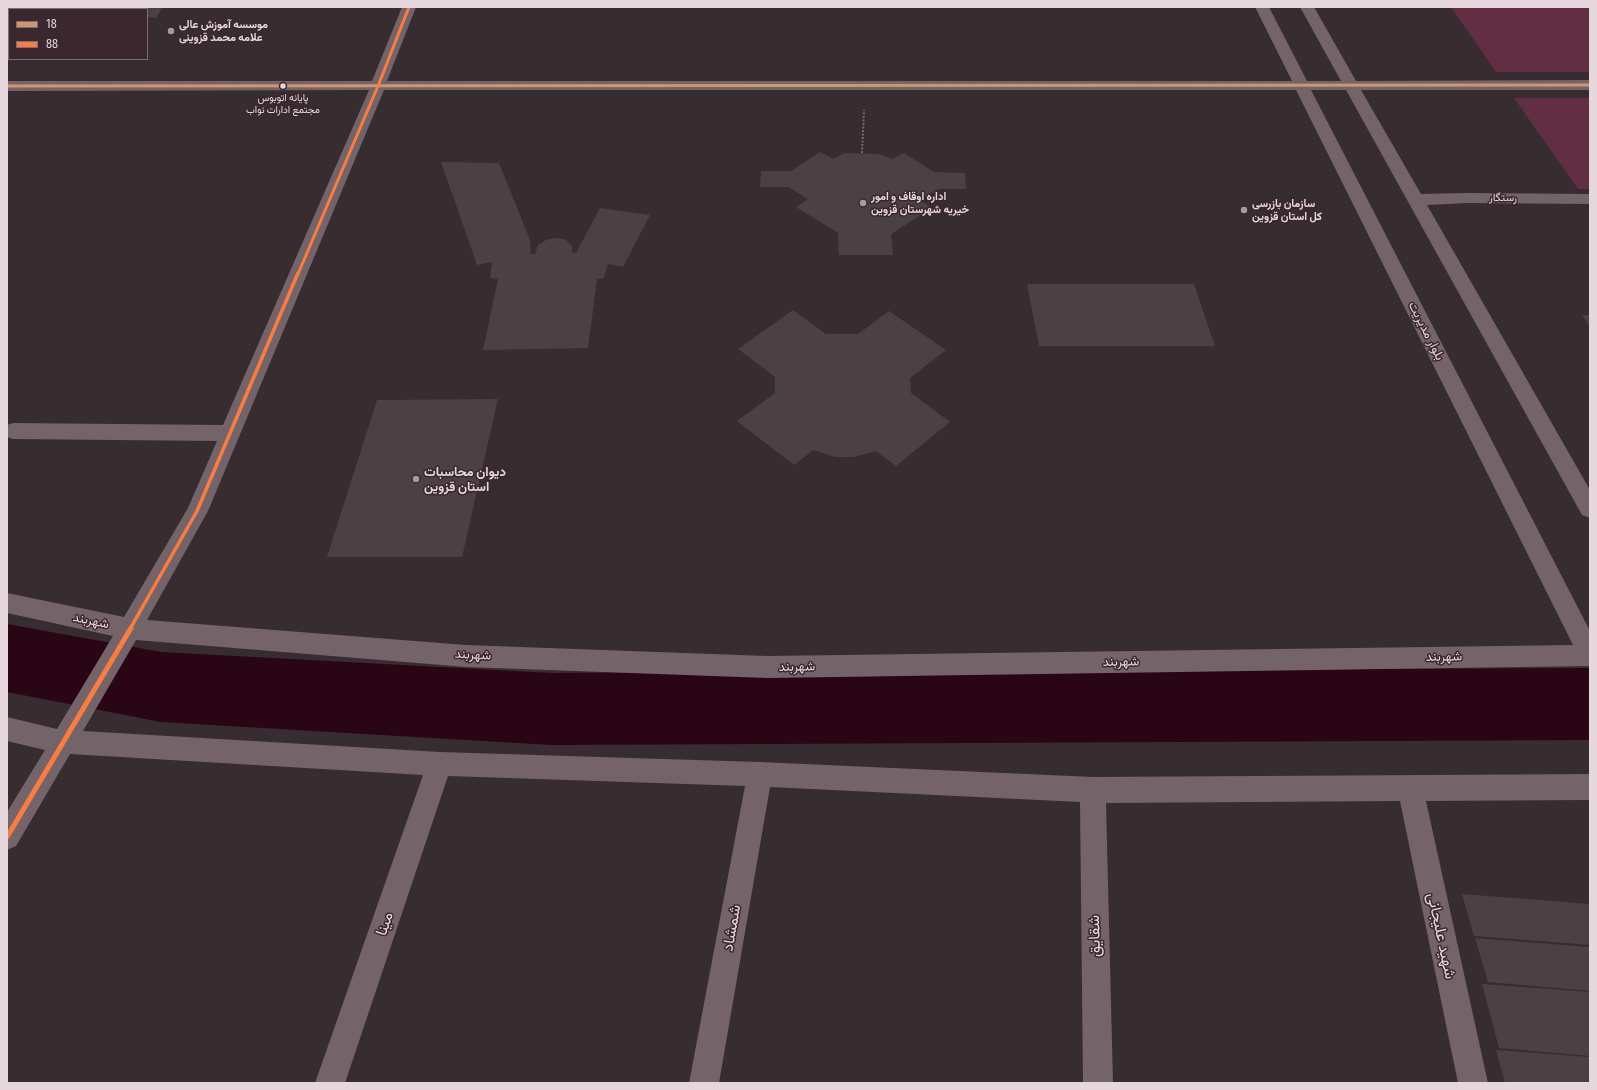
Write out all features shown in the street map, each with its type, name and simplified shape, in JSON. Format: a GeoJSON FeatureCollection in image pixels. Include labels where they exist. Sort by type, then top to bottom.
{"type":"FeatureCollection","features":[{"type":"Feature","properties":{"kind":"street"},"geometry":{"type":"LineString","coordinates":[[7,837],[130,629],[197,510],[378,86],[409,7]]}},
{"type":"Feature","properties":{"kind":"street","name":"بلوار مدیریت"},"geometry":{"type":"LineString","coordinates":[[1262,7],[1590,655]]}},
{"type":"Feature","properties":{"kind":"street"},"geometry":{"type":"LineString","coordinates":[[1307,7],[1590,509]]}},
{"type":"Feature","properties":{"kind":"street"},"geometry":{"type":"LineString","coordinates":[[7,86],[1590,85]]}},
{"type":"Feature","properties":{"kind":"street","name":"رستگار"},"geometry":{"type":"LineString","coordinates":[[1416,200],[1468,198],[1589,200]]}},
{"type":"Feature","properties":{"kind":"street"},"geometry":{"type":"LineString","coordinates":[[13,431],[230,433]]}},
{"type":"Feature","properties":{"kind":"street","name":"شهربند"},"geometry":{"type":"LineString","coordinates":[[7,603],[130,629],[466,656],[767,667],[1590,655]]}},
{"type":"Feature","properties":{"kind":"street"},"geometry":{"type":"LineString","coordinates":[[7,729],[63,742],[440,764],[760,774],[1092,790],[1590,787]]}},
{"type":"Feature","properties":{"kind":"street","name":"مینا"},"geometry":{"type":"LineString","coordinates":[[330,1083],[440,764]]}},
{"type":"Feature","properties":{"kind":"street","name":"شمشاد"},"geometry":{"type":"LineString","coordinates":[[704,1083],[760,774]]}},
{"type":"Feature","properties":{"kind":"street","name":"شهید علیجانی"},"geometry":{"type":"LineString","coordinates":[[1410,788],[1473,1083]]}},
{"type":"Feature","properties":{"kind":"street","name":"شقایق"},"geometry":{"type":"LineString","coordinates":[[1092,790],[1098,1083]]}},
{"type":"Feature","properties":{"kind":"path"},"geometry":{"type":"LineString","coordinates":[[862,153],[864,86]]}},
{"type":"Feature","properties":{"kind":"shaded area"},"geometry":{"type":"Polygon","coordinates":[[[1451,7],[1590,7],[1590,72],[1496,72],[1451,7]]]}},
{"type":"Feature","properties":{"kind":"shaded area"},"geometry":{"type":"Polygon","coordinates":[[[1514,98],[1590,98],[1590,189],[1578,189],[1514,98]]]}},
{"type":"Feature","properties":{"kind":"building"},"geometry":{"type":"Polygon","coordinates":[[[7,7],[57,7],[8,8],[7,11],[7,7]]]}},
{"type":"Feature","properties":{"kind":"building"},"geometry":{"type":"Polygon","coordinates":[[[163,7],[156,18],[148,17],[148,8],[92,8],[163,7]]]}},
{"type":"Feature","properties":{"kind":"building","name":"اداره اوقاف و امور خیریه شهرستان قزوین"},"geometry":{"type":"Polygon","coordinates":[[[820,152],[833,159],[844,153],[880,154],[892,159],[904,153],[934,172],[965,173],[966,189],[939,189],[920,200],[932,208],[891,234],[893,255],[839,255],[838,233],[796,207],[808,199],[788,187],[760,187],[761,171],[791,171],[820,152]]]}},
{"type":"Feature","properties":{"kind":"building"},"geometry":{"type":"Polygon","coordinates":[[[441,162],[499,163],[530,240],[531,254],[535,254],[538,245],[546,240],[554,238],[565,239],[572,246],[572,252],[576,253],[600,208],[650,215],[623,267],[608,264],[604,278],[597,279],[588,348],[483,350],[498,279],[490,278],[492,262],[477,265],[441,162]]]}},
{"type":"Feature","properties":{"kind":"building"},"geometry":{"type":"Polygon","coordinates":[[[1027,284],[1194,284],[1215,346],[1039,346],[1027,284]]]}},
{"type":"Feature","properties":{"kind":"building"},"geometry":{"type":"Polygon","coordinates":[[[793,310],[826,334],[858,334],[889,311],[946,350],[910,378],[911,393],[950,422],[896,466],[876,451],[854,457],[835,457],[813,450],[794,465],[737,421],[775,393],[775,377],[738,349],[793,310]]]}},
{"type":"Feature","properties":{"kind":"building"},"geometry":{"type":"Polygon","coordinates":[[[1582,315],[1590,315],[1590,327],[1582,315]]]}},
{"type":"Feature","properties":{"kind":"building","name":"دیوان محاسبات استان قزوین"},"geometry":{"type":"Polygon","coordinates":[[[498,399],[462,557],[327,557],[377,400],[498,399]]]}},
{"type":"Feature","properties":{"kind":"building"},"geometry":{"type":"Polygon","coordinates":[[[1462,894],[1590,904],[1590,945],[1474,936],[1462,894]]]}},
{"type":"Feature","properties":{"kind":"building"},"geometry":{"type":"Polygon","coordinates":[[[1475,938],[1590,947],[1590,991],[1488,982],[1475,938]]]}},
{"type":"Feature","properties":{"kind":"building"},"geometry":{"type":"Polygon","coordinates":[[[1482,984],[1590,992],[1590,1056],[1499,1048],[1482,984]]]}},
{"type":"Feature","properties":{"kind":"building"},"geometry":{"type":"Polygon","coordinates":[[[1496,1050],[1590,1057],[1590,1083],[1505,1083],[1496,1050]]]}},
{"type":"Feature","properties":{"kind":"waterway"},"geometry":{"type":"LineString","coordinates":[[7,658],[161,687],[551,709],[1590,704]]}},
{"type":"Feature","properties":{"kind":"transit line","name":"88"},"geometry":{"type":"LineString","coordinates":[[7,837],[130,629],[197,511],[378,86],[409,7]]}},
{"type":"Feature","properties":{"kind":"transit line","name":"18"},"geometry":{"type":"LineString","coordinates":[[7,86],[1590,85]]}},
{"type":"Feature","properties":{"kind":"place","name":"موسسه آموزش عالی علامه محمد قزوینی"},"geometry":{"type":"Point","coordinates":[171,31]}},
{"type":"Feature","properties":{"kind":"place","name":"پایانه اتوبوس مجتمع ادارات نواب"},"geometry":{"type":"Point","coordinates":[283,86]}},
{"type":"Feature","properties":{"kind":"place","name":"اداره اوقاف و امور خیریه شهرستان قزوین"},"geometry":{"type":"Point","coordinates":[863,203]}},
{"type":"Feature","properties":{"kind":"place","name":"سازمان بازرسی کل استان قزوین"},"geometry":{"type":"Point","coordinates":[1244,210]}},
{"type":"Feature","properties":{"kind":"place","name":"دیوان محاسبات استان قزوین"},"geometry":{"type":"Point","coordinates":[416,479]}}]}
